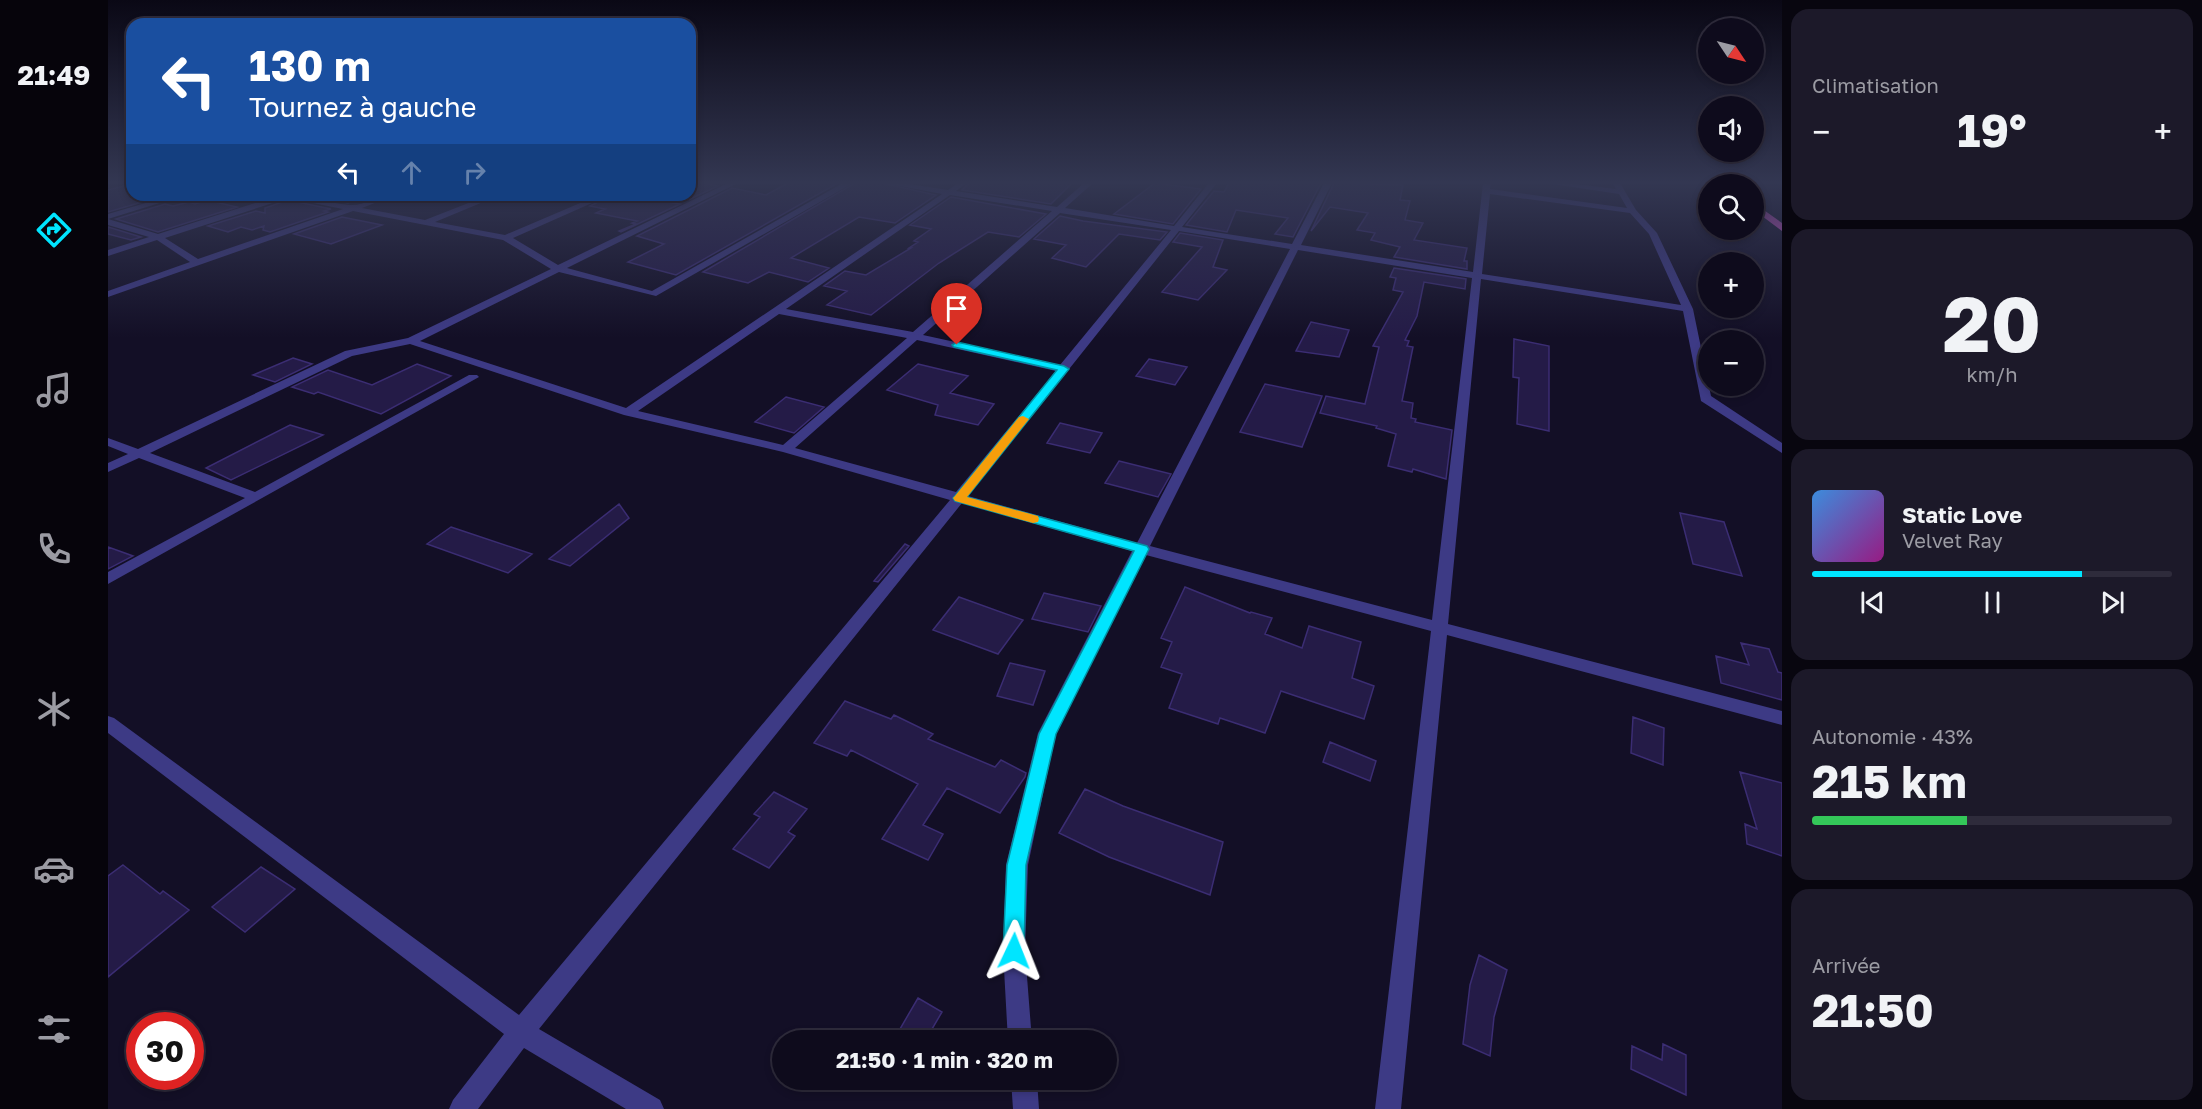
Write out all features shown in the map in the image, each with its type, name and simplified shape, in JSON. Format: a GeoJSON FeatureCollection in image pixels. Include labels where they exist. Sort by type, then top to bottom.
{"type":"FeatureCollection","features":[{"type":"Feature","properties":{"kind":"street"},"geometry":{"type":"LineString","coordinates":[[151,235],[158,237],[197,263]]}},
{"type":"Feature","properties":{"kind":"street"},"geometry":{"type":"LineString","coordinates":[[108,253],[165,235]]}},
{"type":"Feature","properties":{"kind":"street"},"geometry":{"type":"LineString","coordinates":[[108,294],[278,235]]}},
{"type":"Feature","properties":{"kind":"street"},"geometry":{"type":"LineString","coordinates":[[488,235],[506,238],[558,269],[653,294],[758,235]]}},
{"type":"Feature","properties":{"kind":"street"},"geometry":{"type":"LineString","coordinates":[[506,238],[514,235]]}},
{"type":"Feature","properties":{"kind":"street"},"geometry":{"type":"LineString","coordinates":[[108,468],[349,353],[411,341],[628,235]]}},
{"type":"Feature","properties":{"kind":"street"},"geometry":{"type":"LineString","coordinates":[[628,412],[887,235]]}},
{"type":"Feature","properties":{"kind":"street"},"geometry":{"type":"LineString","coordinates":[[786,449],[1030,235]]}},
{"type":"Feature","properties":{"kind":"street"},"geometry":{"type":"LineString","coordinates":[[462,1109],[521,1032],[959,498],[1171,235]]}},
{"type":"Feature","properties":{"kind":"street"},"geometry":{"type":"LineString","coordinates":[[1214,235],[1688,309]]}},
{"type":"Feature","properties":{"kind":"street"},"geometry":{"type":"LineString","coordinates":[[1019,1030],[1014,951],[1017,865],[1047,734],[1302,235]]}},
{"type":"Feature","properties":{"kind":"street"},"geometry":{"type":"LineString","coordinates":[[1388,1109],[1481,235]]}},
{"type":"Feature","properties":{"kind":"street"},"geometry":{"type":"LineString","coordinates":[[1654,235],[1688,309],[1705,398],[1782,448]]}},
{"type":"Feature","properties":{"kind":"street"},"geometry":{"type":"LineString","coordinates":[[776,310],[915,336],[1064,369]]}},
{"type":"Feature","properties":{"kind":"street"},"geometry":{"type":"LineString","coordinates":[[411,341],[628,412],[786,449],[1142,549],[1782,718]]}},
{"type":"Feature","properties":{"kind":"street"},"geometry":{"type":"LineString","coordinates":[[108,579],[473,377]]}},
{"type":"Feature","properties":{"kind":"street"},"geometry":{"type":"LineString","coordinates":[[108,442],[256,497]]}},
{"type":"Feature","properties":{"kind":"street"},"geometry":{"type":"LineString","coordinates":[[108,723],[521,1032],[651,1109]]}},
{"type":"Feature","properties":{"kind":"street"},"geometry":{"type":"LineString","coordinates":[[1025,1090],[1026,1109]]}},
{"type":"Feature","properties":{"kind":"building"},"geometry":{"type":"Polygon","coordinates":[[[111,235],[141,237],[131,240],[111,235]]]}},
{"type":"Feature","properties":{"kind":"building"},"geometry":{"type":"Polygon","coordinates":[[[297,235],[356,235],[331,244],[297,235]]]}},
{"type":"Feature","properties":{"kind":"building"},"geometry":{"type":"Polygon","coordinates":[[[747,235],[676,275],[628,262],[664,244],[637,236],[747,235]]]}},
{"type":"Feature","properties":{"kind":"building"},"geometry":{"type":"Polygon","coordinates":[[[767,235],[830,235],[791,258],[829,268],[808,282],[769,272],[748,283],[703,272],[767,235]]]}},
{"type":"Feature","properties":{"kind":"building"},"geometry":{"type":"Polygon","coordinates":[[[923,235],[984,235],[939,263],[871,315],[827,305],[847,291],[824,286],[845,271],[866,275],[918,242],[914,241],[923,235]]]}},
{"type":"Feature","properties":{"kind":"building"},"geometry":{"type":"Polygon","coordinates":[[[1039,235],[1118,235],[1086,267],[1052,258],[1066,245],[1034,239],[1039,235]]]}},
{"type":"Feature","properties":{"kind":"building"},"geometry":{"type":"Polygon","coordinates":[[[1124,235],[1165,235],[1160,240],[1124,235]]]}},
{"type":"Feature","properties":{"kind":"building"},"geometry":{"type":"Polygon","coordinates":[[[1179,235],[1223,240],[1213,267],[1227,270],[1198,300],[1162,292],[1202,247],[1173,242],[1179,235]]]}},
{"type":"Feature","properties":{"kind":"building"},"geometry":{"type":"Polygon","coordinates":[[[1374,235],[1417,235],[1414,240],[1467,248],[1464,261],[1467,261],[1467,269],[1394,257],[1400,247],[1371,240],[1374,235]]]}},
{"type":"Feature","properties":{"kind":"building"},"geometry":{"type":"Polygon","coordinates":[[[1394,268],[1466,279],[1465,289],[1424,282],[1417,316],[1405,340],[1409,341],[1407,346],[1413,347],[1402,401],[1413,403],[1411,418],[1416,419],[1415,422],[1452,430],[1446,479],[1413,469],[1412,472],[1388,466],[1396,434],[1376,428],[1377,426],[1320,413],[1326,396],[1365,404],[1379,347],[1373,346],[1403,292],[1393,290],[1396,278],[1390,277],[1394,268]]]}},
{"type":"Feature","properties":{"kind":"building"},"geometry":{"type":"Polygon","coordinates":[[[1311,322],[1349,330],[1339,357],[1296,351],[1311,322]]]}},
{"type":"Feature","properties":{"kind":"building"},"geometry":{"type":"Polygon","coordinates":[[[1514,339],[1549,346],[1549,431],[1517,424],[1519,378],[1513,377],[1514,339]]]}},
{"type":"Feature","properties":{"kind":"building"},"geometry":{"type":"Polygon","coordinates":[[[293,358],[312,364],[275,382],[253,375],[293,358]]]}},
{"type":"Feature","properties":{"kind":"building"},"geometry":{"type":"Polygon","coordinates":[[[1149,359],[1187,367],[1175,385],[1136,376],[1149,359]]]}},
{"type":"Feature","properties":{"kind":"building"},"geometry":{"type":"Polygon","coordinates":[[[417,364],[451,376],[381,414],[318,392],[314,394],[292,387],[328,370],[372,385],[417,364]]]}},
{"type":"Feature","properties":{"kind":"building"},"geometry":{"type":"Polygon","coordinates":[[[918,364],[968,376],[950,393],[994,404],[978,425],[935,415],[938,405],[887,390],[918,364]]]}},
{"type":"Feature","properties":{"kind":"building"},"geometry":{"type":"Polygon","coordinates":[[[1265,384],[1322,396],[1302,447],[1240,432],[1265,384]]]}},
{"type":"Feature","properties":{"kind":"building"},"geometry":{"type":"Polygon","coordinates":[[[786,397],[824,407],[794,433],[755,422],[786,397]]]}},
{"type":"Feature","properties":{"kind":"building"},"geometry":{"type":"Polygon","coordinates":[[[1060,423],[1102,433],[1090,453],[1047,443],[1060,423]]]}},
{"type":"Feature","properties":{"kind":"building"},"geometry":{"type":"Polygon","coordinates":[[[290,425],[323,435],[231,480],[206,468],[290,425]]]}},
{"type":"Feature","properties":{"kind":"building"},"geometry":{"type":"Polygon","coordinates":[[[1119,461],[1171,474],[1158,497],[1105,483],[1119,461]]]}},
{"type":"Feature","properties":{"kind":"building"},"geometry":{"type":"Polygon","coordinates":[[[619,504],[629,518],[570,566],[549,559],[619,504]]]}},
{"type":"Feature","properties":{"kind":"building"},"geometry":{"type":"Polygon","coordinates":[[[1680,513],[1724,522],[1742,576],[1693,564],[1680,513]]]}},
{"type":"Feature","properties":{"kind":"building"},"geometry":{"type":"Polygon","coordinates":[[[451,527],[532,554],[508,573],[427,544],[451,527]]]}},
{"type":"Feature","properties":{"kind":"building"},"geometry":{"type":"Polygon","coordinates":[[[905,544],[909,546],[878,582],[874,581],[905,544]]]}},
{"type":"Feature","properties":{"kind":"building"},"geometry":{"type":"Polygon","coordinates":[[[108,547],[133,556],[108,569],[108,547]]]}},
{"type":"Feature","properties":{"kind":"building"},"geometry":{"type":"Polygon","coordinates":[[[1185,587],[1250,613],[1272,618],[1265,634],[1302,648],[1309,626],[1361,642],[1352,678],[1374,686],[1364,719],[1281,691],[1265,733],[1220,718],[1218,724],[1169,708],[1182,674],[1161,667],[1172,642],[1161,638],[1185,587]]]}},
{"type":"Feature","properties":{"kind":"building"},"geometry":{"type":"Polygon","coordinates":[[[1044,593],[1101,606],[1088,632],[1032,619],[1044,593]]]}},
{"type":"Feature","properties":{"kind":"building"},"geometry":{"type":"Polygon","coordinates":[[[959,597],[1023,620],[998,654],[933,630],[959,597]]]}},
{"type":"Feature","properties":{"kind":"building"},"geometry":{"type":"Polygon","coordinates":[[[1741,643],[1769,649],[1778,672],[1782,673],[1782,700],[1721,683],[1716,656],[1749,665],[1741,643]]]}},
{"type":"Feature","properties":{"kind":"building"},"geometry":{"type":"Polygon","coordinates":[[[1010,663],[1045,671],[1033,705],[997,696],[1010,663]]]}},
{"type":"Feature","properties":{"kind":"building"},"geometry":{"type":"Polygon","coordinates":[[[845,701],[891,719],[894,715],[933,734],[928,739],[995,767],[1001,760],[1026,773],[1025,777],[1000,813],[947,788],[923,825],[943,834],[928,860],[882,839],[918,784],[851,750],[847,756],[814,743],[845,701]]]}},
{"type":"Feature","properties":{"kind":"building"},"geometry":{"type":"Polygon","coordinates":[[[1633,717],[1664,728],[1663,765],[1631,753],[1633,717]]]}},
{"type":"Feature","properties":{"kind":"building"},"geometry":{"type":"Polygon","coordinates":[[[1330,742],[1376,761],[1370,781],[1323,762],[1330,742]]]}},
{"type":"Feature","properties":{"kind":"building"},"geometry":{"type":"Polygon","coordinates":[[[1740,772],[1782,783],[1782,856],[1747,844],[1745,824],[1757,829],[1740,772]]]}},
{"type":"Feature","properties":{"kind":"building"},"geometry":{"type":"Polygon","coordinates":[[[1085,789],[1123,806],[1223,842],[1210,895],[1109,857],[1059,833],[1085,789]]]}},
{"type":"Feature","properties":{"kind":"building"},"geometry":{"type":"Polygon","coordinates":[[[774,792],[807,809],[788,832],[795,836],[769,868],[733,849],[760,817],[754,814],[774,792]]]}},
{"type":"Feature","properties":{"kind":"building"},"geometry":{"type":"Polygon","coordinates":[[[123,865],[160,894],[163,891],[189,910],[108,977],[108,876],[123,865]]]}},
{"type":"Feature","properties":{"kind":"building"},"geometry":{"type":"Polygon","coordinates":[[[261,867],[295,889],[245,932],[212,907],[261,867]]]}},
{"type":"Feature","properties":{"kind":"building"},"geometry":{"type":"Polygon","coordinates":[[[1479,955],[1507,970],[1494,1017],[1490,1056],[1463,1044],[1470,985],[1479,955]]]}},
{"type":"Feature","properties":{"kind":"building"},"geometry":{"type":"Polygon","coordinates":[[[918,998],[942,1012],[931,1030],[899,1030],[918,998]]]}},
{"type":"Feature","properties":{"kind":"building"},"geometry":{"type":"Polygon","coordinates":[[[1663,1044],[1686,1055],[1686,1095],[1631,1069],[1632,1046],[1662,1060],[1663,1044]]]}},
{"type":"Feature","properties":{"kind":"slow traffic"},"geometry":{"type":"LineString","coordinates":[[1023,419],[959,498],[1033,519]]}},
{"type":"Feature","properties":{"kind":"route"},"geometry":{"type":"LineString","coordinates":[[957,345],[1064,369],[959,498],[1142,549],[1047,734],[1017,865],[1014,951]]}}]}
